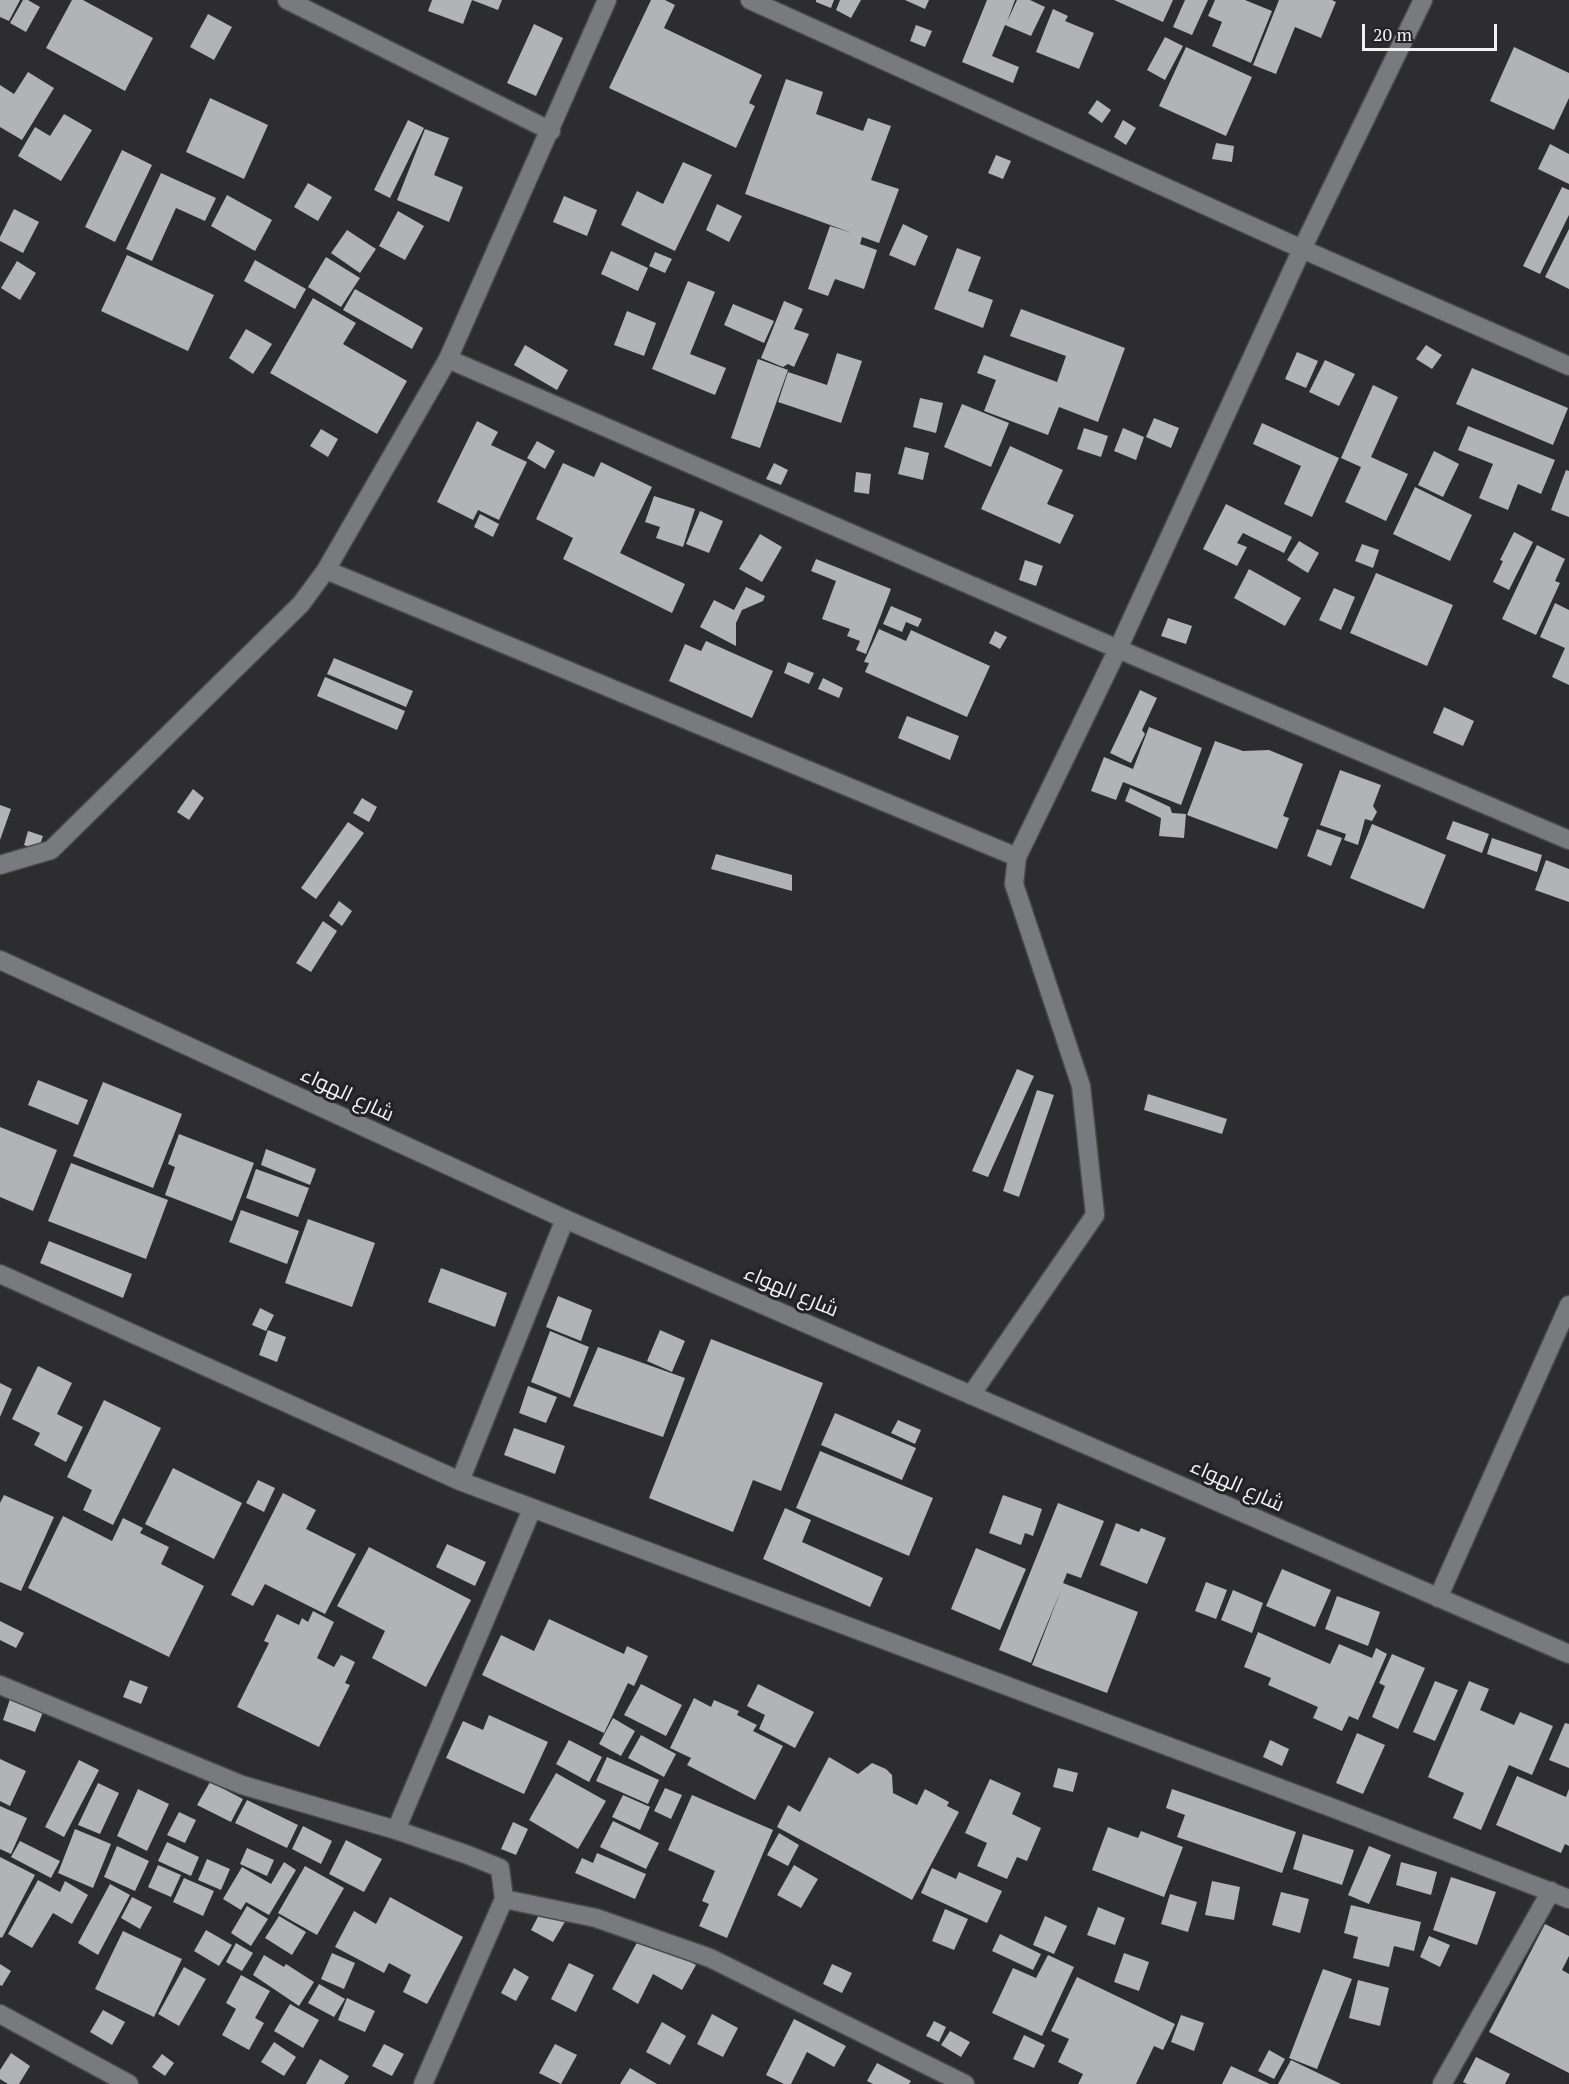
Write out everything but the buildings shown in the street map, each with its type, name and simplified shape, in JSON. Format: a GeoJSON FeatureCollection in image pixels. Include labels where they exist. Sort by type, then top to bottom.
{"type":"FeatureCollection","features":[{"type":"Feature","properties":{"kind":"street"},"geometry":{"type":"LineString","coordinates":[[287,0],[551,131]]}},
{"type":"Feature","properties":{"kind":"street"},"geometry":{"type":"LineString","coordinates":[[0,865],[51,850],[301,604],[326,570],[448,359],[551,131],[607,0]]}},
{"type":"Feature","properties":{"kind":"street"},"geometry":{"type":"LineString","coordinates":[[750,0],[1302,249],[1569,366]]}},
{"type":"Feature","properties":{"kind":"street"},"geometry":{"type":"LineString","coordinates":[[971,1395],[1095,1215],[1081,1086],[1014,884],[1017,857],[1118,649],[1302,249],[1423,0]]}},
{"type":"Feature","properties":{"kind":"street"},"geometry":{"type":"LineString","coordinates":[[448,359],[1118,649],[1569,840]]}},
{"type":"Feature","properties":{"kind":"street"},"geometry":{"type":"LineString","coordinates":[[326,570],[1017,857]]}},
{"type":"Feature","properties":{"kind":"street","name":"شارع الهواء"},"geometry":{"type":"LineString","coordinates":[[0,960],[565,1219],[1569,1654]]}},
{"type":"Feature","properties":{"kind":"street"},"geometry":{"type":"LineString","coordinates":[[460,1481],[565,1219]]}},
{"type":"Feature","properties":{"kind":"street"},"geometry":{"type":"LineString","coordinates":[[0,1274],[460,1481],[1569,1899]]}},
{"type":"Feature","properties":{"kind":"street"},"geometry":{"type":"LineString","coordinates":[[1438,1598],[1569,1305]]}},
{"type":"Feature","properties":{"kind":"street"},"geometry":{"type":"LineString","coordinates":[[396,1830],[532,1509]]}},
{"type":"Feature","properties":{"kind":"street"},"geometry":{"type":"LineString","coordinates":[[0,1685],[242,1785],[396,1830],[500,1868],[504,1899],[423,2084]]}},
{"type":"Feature","properties":{"kind":"street"},"geometry":{"type":"LineString","coordinates":[[1442,2084],[1551,1892]]}},
{"type":"Feature","properties":{"kind":"street"},"geometry":{"type":"LineString","coordinates":[[504,1899],[596,1918],[710,1958],[965,2084]]}},
{"type":"Feature","properties":{"kind":"street"},"geometry":{"type":"LineString","coordinates":[[0,2014],[129,2084]]}}]}
